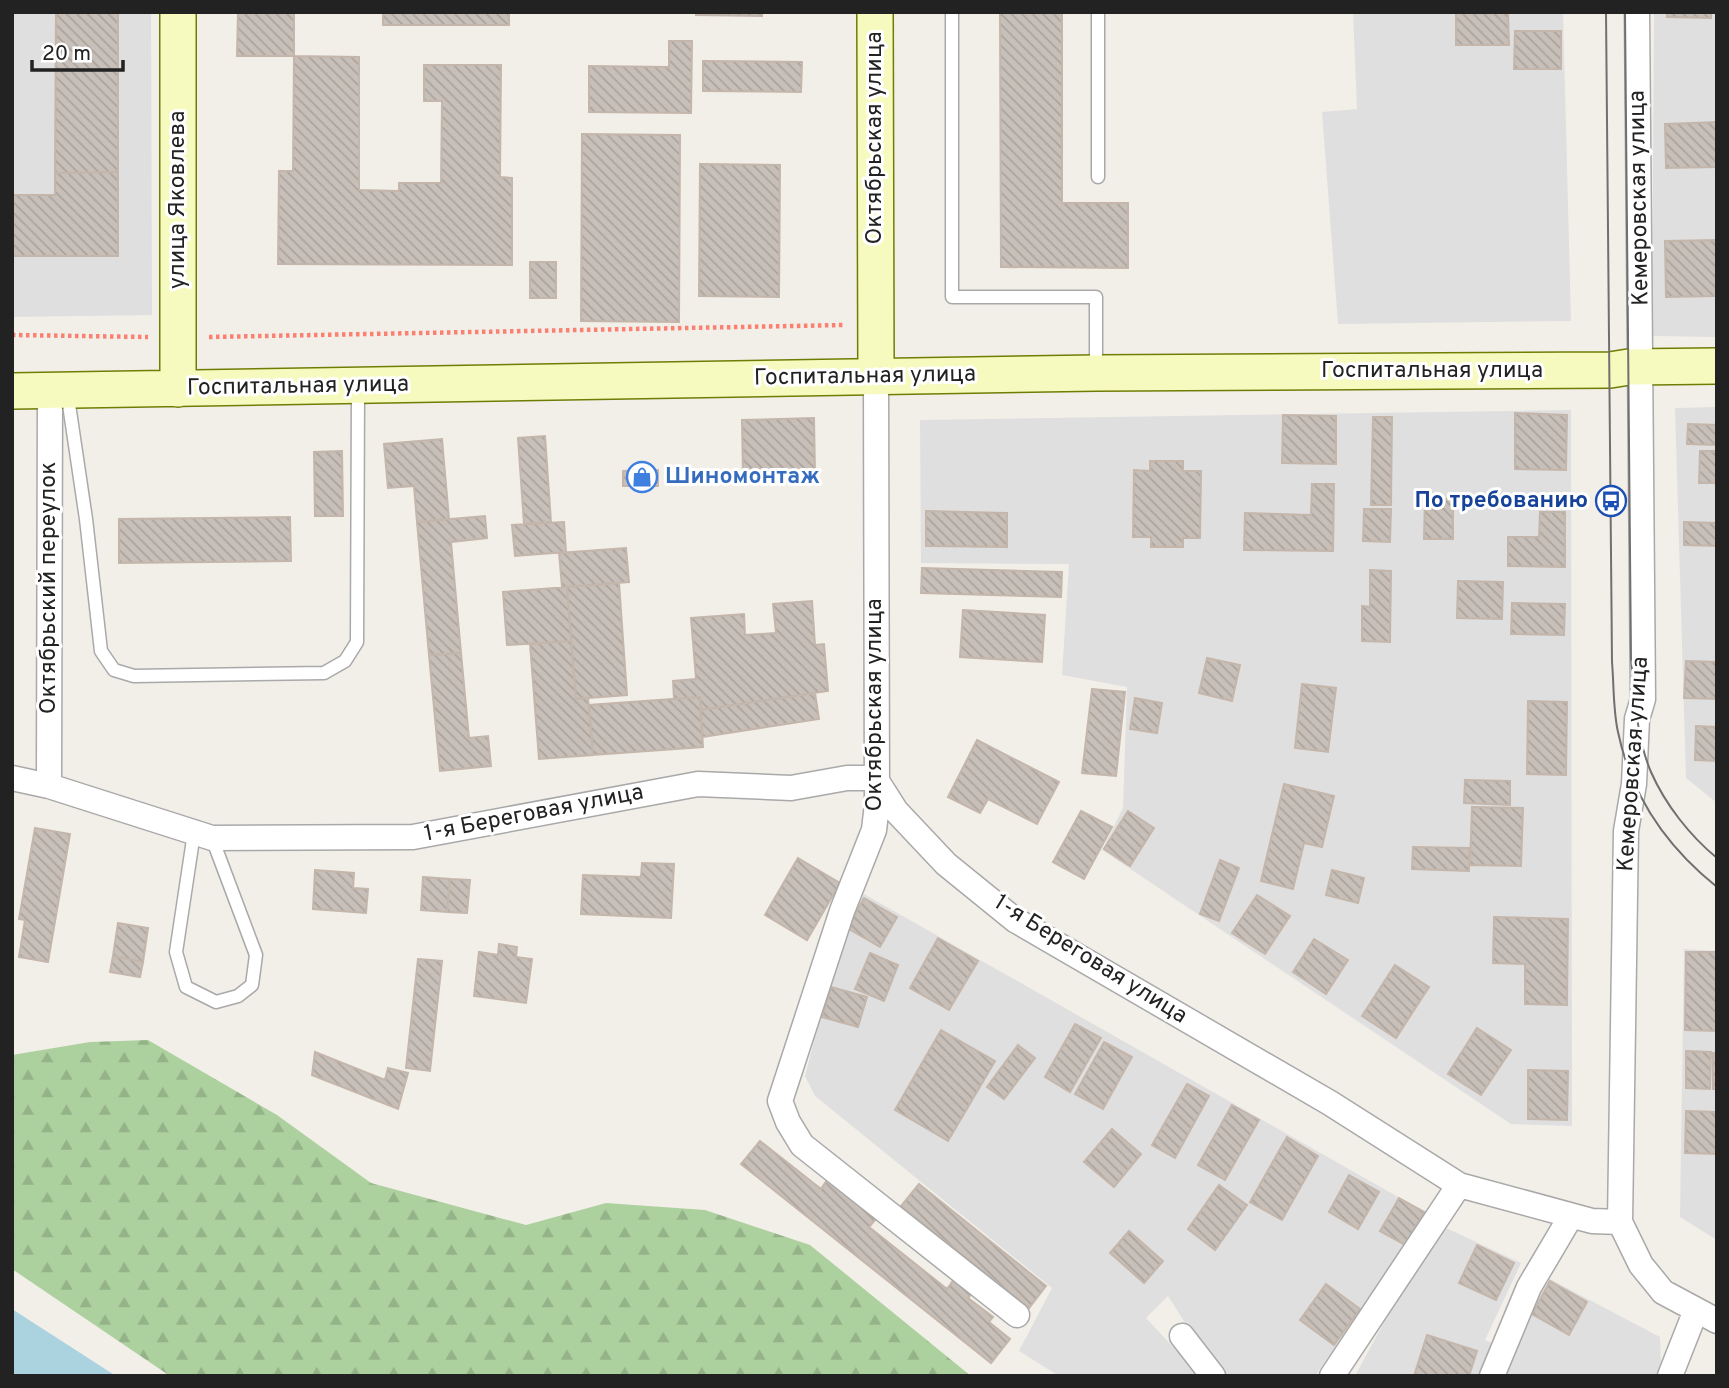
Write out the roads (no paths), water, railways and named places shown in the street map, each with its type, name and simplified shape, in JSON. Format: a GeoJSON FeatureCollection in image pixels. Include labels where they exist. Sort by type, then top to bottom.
{"type":"FeatureCollection","features":[{"type":"Feature","properties":{"kind":"main road","name":"улица Яковлева"},"geometry":{"type":"LineString","coordinates":[[178,12],[178,389]]}},
{"type":"Feature","properties":{"kind":"main road","name":"Октябрьская улица"},"geometry":{"type":"LineString","coordinates":[[875,12],[876,377]]}},
{"type":"Feature","properties":{"kind":"main road","name":"Госпитальная улица"},"geometry":{"type":"LineString","coordinates":[[12,391],[1096,373],[1596,370],[1717,366]]}},
{"type":"Feature","properties":{"kind":"street","name":"Кемеровская улица"},"geometry":{"type":"LineString","coordinates":[[1620,1222],[1626,831],[1633,784],[1637,719],[1643,699],[1637,12]]}},
{"type":"Feature","properties":{"kind":"street","name":"Октябрьская улица"},"geometry":{"type":"LineString","coordinates":[[876,377],[877,804],[874,830],[842,911],[780,1101],[788,1122],[802,1145],[1017,1315]]}},
{"type":"Feature","properties":{"kind":"street","name":"Октябрьский переулок"},"geometry":{"type":"LineString","coordinates":[[49,786],[59,390]]}},
{"type":"Feature","properties":{"kind":"street","name":"1-я Береговая улица"},"geometry":{"type":"LineString","coordinates":[[12,778],[49,786],[203,836],[413,837],[698,784],[791,788],[847,778],[875,778],[896,811],[946,864],[1015,920],[1330,1103],[1459,1185],[1592,1221],[1620,1222]]}},
{"type":"Feature","properties":{"kind":"street"},"geometry":{"type":"LineString","coordinates":[[1332,1376],[1459,1185]]}},
{"type":"Feature","properties":{"kind":"street"},"geometry":{"type":"LineString","coordinates":[[1492,1376],[1528,1287],[1571,1216]]}},
{"type":"Feature","properties":{"kind":"street"},"geometry":{"type":"LineString","coordinates":[[1620,1222],[1642,1265],[1663,1292],[1706,1316],[1670,1376]]}},
{"type":"Feature","properties":{"kind":"street"},"geometry":{"type":"LineString","coordinates":[[1182,1336],[1213,1376]]}},
{"type":"Feature","properties":{"kind":"lane"},"geometry":{"type":"LineString","coordinates":[[952,12],[952,297],[1096,297],[1096,373]]}},
{"type":"Feature","properties":{"kind":"lane"},"geometry":{"type":"LineString","coordinates":[[1098,12],[1098,177]]}},
{"type":"Feature","properties":{"kind":"lane"},"geometry":{"type":"LineString","coordinates":[[59,390],[86,519],[101,651],[114,670],[134,676],[324,673],[345,662],[357,642],[358,386]]}},
{"type":"Feature","properties":{"kind":"lane"},"geometry":{"type":"LineString","coordinates":[[203,836],[256,955],[252,985],[238,996],[216,1002],[186,987],[176,952],[203,836]]}},
{"type":"Feature","properties":{"kind":"water"},"geometry":{"type":"Polygon","coordinates":[[[12,1309],[116,1376],[12,1376],[12,1309]]]}},
{"type":"Feature","properties":{"kind":"tram line"},"geometry":{"type":"LineString","coordinates":[[1606,12],[1612,662],[1615,715],[1624,755],[1642,798],[1682,855],[1717,887]]}},
{"type":"Feature","properties":{"kind":"tram line"},"geometry":{"type":"LineString","coordinates":[[1625,12],[1631,659],[1635,702],[1646,759],[1663,796],[1697,840],[1717,858]]}},
{"type":"Feature","properties":{"kind":"place","name":"Шиномонтаж"},"geometry":{"type":"Point","coordinates":[642,477]}},
{"type":"Feature","properties":{"kind":"place","name":"По требованию"},"geometry":{"type":"Point","coordinates":[1611,501]}}]}
